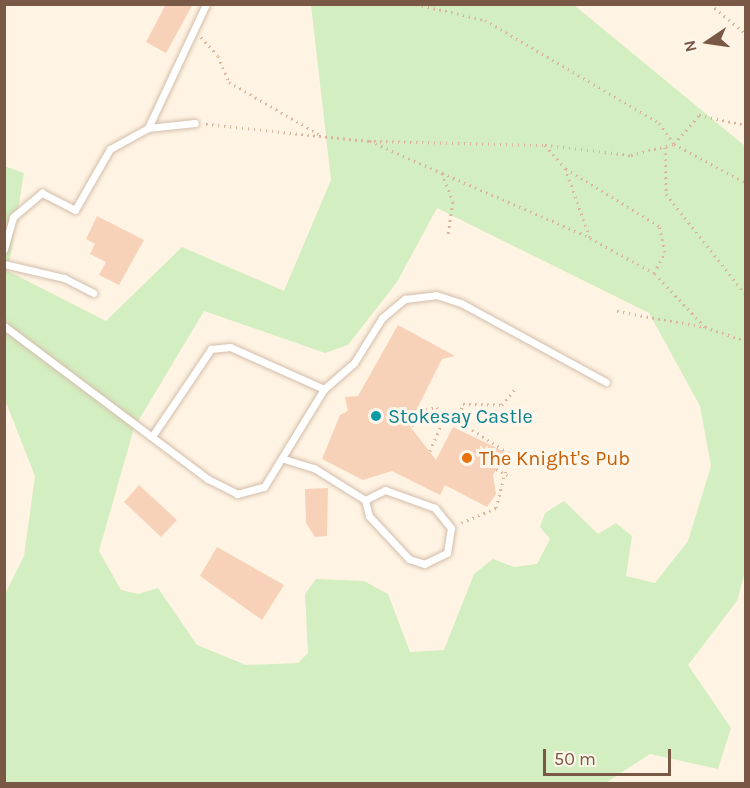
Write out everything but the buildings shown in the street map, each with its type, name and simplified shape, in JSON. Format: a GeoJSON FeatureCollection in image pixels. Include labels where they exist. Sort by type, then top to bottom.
{"type":"FeatureCollection","features":[{"type":"Feature","properties":{"kind":"lane"},"geometry":{"type":"LineString","coordinates":[[148,128],[207,4]]}},
{"type":"Feature","properties":{"kind":"lane"},"geometry":{"type":"LineString","coordinates":[[4,249],[13,217],[42,193],[75,210],[110,149],[148,128],[195,123]]}},
{"type":"Feature","properties":{"kind":"lane"},"geometry":{"type":"LineString","coordinates":[[4,264],[64,278],[93,293]]}},
{"type":"Feature","properties":{"kind":"lane"},"geometry":{"type":"LineString","coordinates":[[4,326],[153,435],[208,479],[237,494],[264,487],[284,459],[324,389],[354,363],[394,306],[436,294],[606,382]]}},
{"type":"Feature","properties":{"kind":"lane"},"geometry":{"type":"LineString","coordinates":[[153,435],[211,349],[230,347],[324,389]]}},
{"type":"Feature","properties":{"kind":"lane"},"geometry":{"type":"LineString","coordinates":[[284,459],[314,468],[365,500],[369,516],[399,551],[424,564],[447,553],[451,528],[435,508],[402,492],[385,490],[365,500]]}},
{"type":"Feature","properties":{"kind":"path"},"geometry":{"type":"LineString","coordinates":[[416,4],[485,20],[659,123],[674,144],[746,183]]}},
{"type":"Feature","properties":{"kind":"path"},"geometry":{"type":"LineString","coordinates":[[710,4],[746,34]]}},
{"type":"Feature","properties":{"kind":"path"},"geometry":{"type":"LineString","coordinates":[[194,29],[218,56],[229,82],[321,136]]}},
{"type":"Feature","properties":{"kind":"path"},"geometry":{"type":"LineString","coordinates":[[195,123],[368,141],[545,145],[631,155],[674,144],[699,115],[746,125]]}},
{"type":"Feature","properties":{"kind":"path"},"geometry":{"type":"LineString","coordinates":[[368,141],[590,238],[654,273],[705,327]]}},
{"type":"Feature","properties":{"kind":"path"},"geometry":{"type":"LineString","coordinates":[[545,145],[565,168],[659,225],[665,252],[654,273]]}},
{"type":"Feature","properties":{"kind":"path"},"geometry":{"type":"LineString","coordinates":[[665,147],[666,194],[746,295]]}},
{"type":"Feature","properties":{"kind":"path"},"geometry":{"type":"LineString","coordinates":[[565,168],[590,238]]}},
{"type":"Feature","properties":{"kind":"path"},"geometry":{"type":"LineString","coordinates":[[442,173],[453,202],[448,234]]}},
{"type":"Feature","properties":{"kind":"path"},"geometry":{"type":"LineString","coordinates":[[617,311],[705,327],[746,341]]}},
{"type":"Feature","properties":{"kind":"path"},"geometry":{"type":"LineString","coordinates":[[457,420],[463,404],[502,405],[516,388]]}},
{"type":"Feature","properties":{"kind":"path"},"geometry":{"type":"LineString","coordinates":[[412,426],[420,411],[431,406],[441,409],[443,421],[430,451]]}},
{"type":"Feature","properties":{"kind":"path"},"geometry":{"type":"LineString","coordinates":[[443,421],[457,420],[507,449],[512,460],[492,512],[477,511],[451,528]]}},
{"type":"Feature","properties":{"kind":"path"},"geometry":{"type":"LineString","coordinates":[[496,469],[507,475]]}},
{"type":"Feature","properties":{"kind":"green space"},"geometry":{"type":"Polygon","coordinates":[[[311,5],[574,5],[745,146],[745,572],[737,601],[688,665],[731,728],[718,769],[650,754],[604,784],[5,783],[5,594],[24,556],[35,476],[5,400],[4,166],[24,173],[8,271],[106,321],[182,247],[284,291],[331,180],[311,5]],[[437,208],[397,282],[348,345],[325,353],[204,311],[134,428],[99,551],[121,590],[138,594],[158,588],[197,645],[246,665],[298,663],[308,653],[305,594],[316,579],[364,581],[388,594],[410,652],[444,650],[474,574],[493,559],[514,567],[537,564],[550,539],[540,527],[545,513],[564,501],[598,534],[616,523],[632,536],[626,576],[655,583],[688,541],[711,466],[700,406],[649,313],[437,208]]]}},
{"type":"Feature","properties":{"kind":"place","name":"Stokesay Castle"},"geometry":{"type":"Point","coordinates":[376,416]}},
{"type":"Feature","properties":{"kind":"place","name":"The Knight's Pub"},"geometry":{"type":"Point","coordinates":[467,458]}}]}
